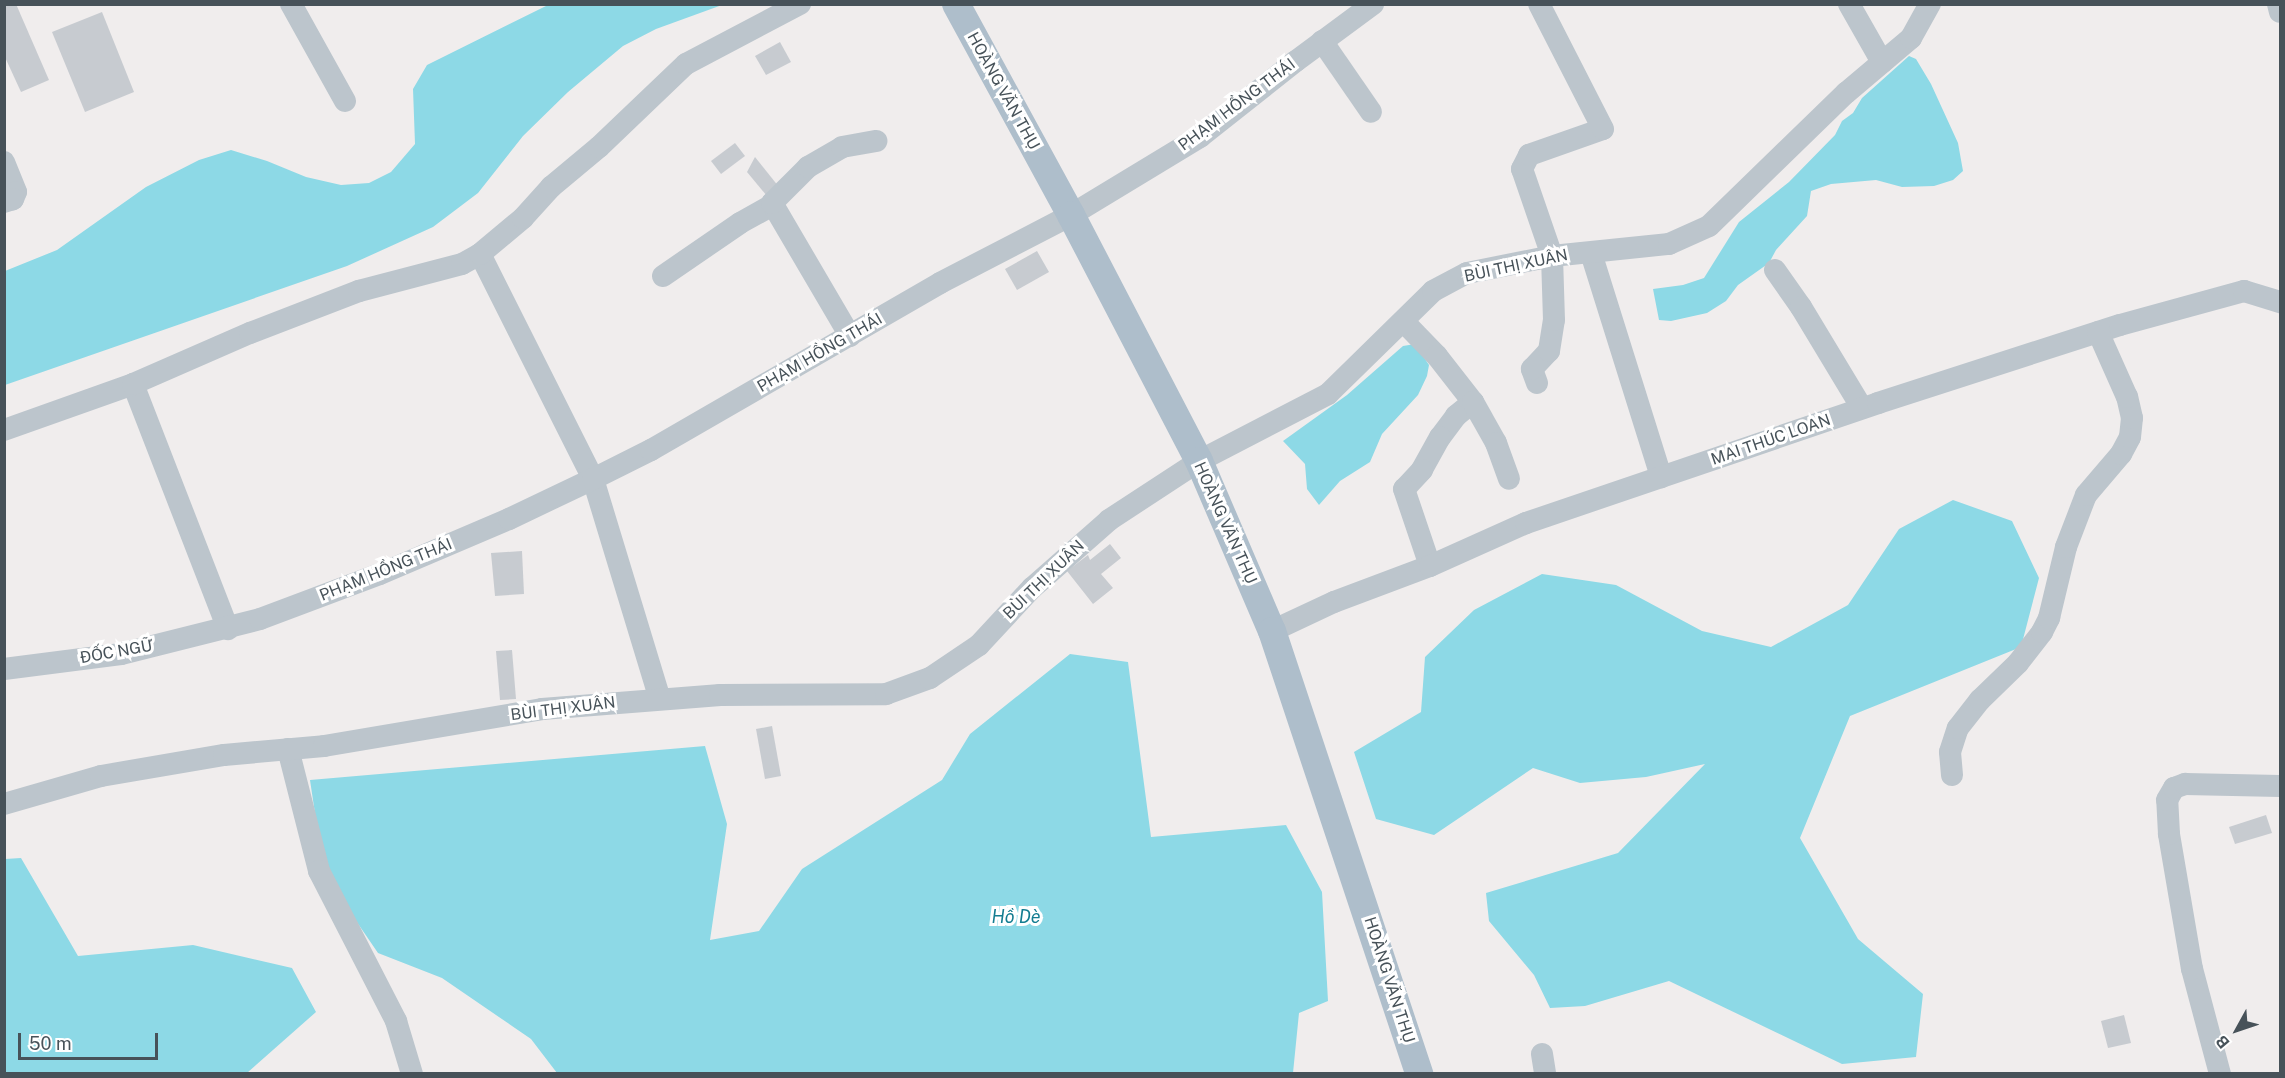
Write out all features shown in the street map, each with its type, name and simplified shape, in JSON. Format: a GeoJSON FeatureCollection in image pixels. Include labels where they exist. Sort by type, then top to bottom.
{"type":"FeatureCollection","features":[{"type":"Feature","properties":{"kind":"main road","name":"HOÀNG VĂN THỤ"},"geometry":{"type":"LineString","coordinates":[[956,4],[1071,215],[1198,461],[1272,631],[1419,1074]]}},
{"type":"Feature","properties":{"kind":"street"},"geometry":{"type":"LineString","coordinates":[[291,4],[345,101]]}},
{"type":"Feature","properties":{"kind":"street"},"geometry":{"type":"LineString","coordinates":[[4,430],[134,384],[250,333],[359,291],[462,264],[480,254],[523,218],[551,187],[599,147],[686,64],[800,4]]}},
{"type":"Feature","properties":{"kind":"street","name":"PHẠM HỒNG THÁI"},"geometry":{"type":"LineString","coordinates":[[228,629],[380,574],[509,519],[651,450],[940,283],[1071,215],[1200,137],[1373,4]]}},
{"type":"Feature","properties":{"kind":"street"},"geometry":{"type":"LineString","coordinates":[[1537,383],[1532,369],[1549,351],[1554,320],[1552,256],[1522,169],[1529,155],[1603,129],[1539,4]]}},
{"type":"Feature","properties":{"kind":"street"},"geometry":{"type":"LineString","coordinates":[[1850,4],[1882,62]]}},
{"type":"Feature","properties":{"kind":"street","name":"BÙI THỊ XUÂN"},"geometry":{"type":"LineString","coordinates":[[4,804],[101,776],[224,755],[324,746],[542,709],[720,695],[886,694],[930,678],[979,645],[1032,588],[1109,520],[1198,461],[1328,394],[1404,322],[1433,291],[1467,273],[1552,256],[1669,244],[1709,225],[1846,93],[1911,38],[1930,4]]}},
{"type":"Feature","properties":{"kind":"street"},"geometry":{"type":"LineString","coordinates":[[2278,4],[2280,12]]}},
{"type":"Feature","properties":{"kind":"street"},"geometry":{"type":"LineString","coordinates":[[1322,41],[1371,112]]}},
{"type":"Feature","properties":{"kind":"street"},"geometry":{"type":"LineString","coordinates":[[663,276],[740,223],[773,205],[808,167],[842,147],[876,141]]}},
{"type":"Feature","properties":{"kind":"street"},"geometry":{"type":"LineString","coordinates":[[4,162],[16,192],[13,199],[4,202]]}},
{"type":"Feature","properties":{"kind":"street"},"geometry":{"type":"LineString","coordinates":[[773,205],[850,336]]}},
{"type":"Feature","properties":{"kind":"street"},"geometry":{"type":"LineString","coordinates":[[1591,253],[1661,477]]}},
{"type":"Feature","properties":{"kind":"street"},"geometry":{"type":"LineString","coordinates":[[480,254],[593,479],[660,699]]}},
{"type":"Feature","properties":{"kind":"street"},"geometry":{"type":"LineString","coordinates":[[1775,270],[1813,326],[1862,408]]}},
{"type":"Feature","properties":{"kind":"street","name":"MAI THÚC LOAN"},"geometry":{"type":"LineString","coordinates":[[1272,631],[1334,602],[1430,566],[1526,523],[1862,408],[2098,332],[2244,291],[2280,302]]}},
{"type":"Feature","properties":{"kind":"street"},"geometry":{"type":"LineString","coordinates":[[1404,322],[1437,356],[1473,402],[1496,443],[1509,479]]}},
{"type":"Feature","properties":{"kind":"street"},"geometry":{"type":"LineString","coordinates":[[1952,775],[1950,752],[1958,728],[1980,700],[2018,663],[2042,632],[2049,618],[2066,547],[2086,495],[2121,453],[2130,437],[2132,418],[2127,397],[2098,332]]}},
{"type":"Feature","properties":{"kind":"street"},"geometry":{"type":"LineString","coordinates":[[134,384],[228,629]]}},
{"type":"Feature","properties":{"kind":"street"},"geometry":{"type":"LineString","coordinates":[[1430,566],[1404,489],[1422,470],[1440,437],[1456,416],[1473,402]]}},
{"type":"Feature","properties":{"kind":"street","name":"ĐỐC NGỮ"},"geometry":{"type":"LineString","coordinates":[[4,669],[121,654],[228,629]]}},
{"type":"Feature","properties":{"kind":"street"},"geometry":{"type":"LineString","coordinates":[[288,749],[319,871],[396,1021],[412,1074]]}},
{"type":"Feature","properties":{"kind":"street"},"geometry":{"type":"LineString","coordinates":[[2220,1074],[2192,969],[2169,834],[2168,800],[2174,788],[2185,784],[2280,786]]}},
{"type":"Feature","properties":{"kind":"water"},"geometry":{"type":"Polygon","coordinates":[[[548,5],[722,5],[656,29],[623,46],[568,92],[523,136],[478,193],[433,227],[347,266],[5,385],[5,271],[57,250],[146,187],[199,160],[231,150],[267,161],[306,177],[341,185],[369,183],[391,172],[415,144],[413,89],[427,65],[548,5]]]}},
{"type":"Feature","properties":{"kind":"water"},"geometry":{"type":"Polygon","coordinates":[[[1909,56],[1916,59],[1931,84],[1958,143],[1963,171],[1953,180],[1934,186],[1902,187],[1876,180],[1831,184],[1811,191],[1807,216],[1776,250],[1769,263],[1738,285],[1726,301],[1707,313],[1671,321],[1659,320],[1653,289],[1683,285],[1704,278],[1739,222],[1789,182],[1835,135],[1842,121],[1853,113],[1862,98],[1909,56]]]}},
{"type":"Feature","properties":{"kind":"water"},"geometry":{"type":"Polygon","coordinates":[[[1415,344],[1429,365],[1427,376],[1418,395],[1382,434],[1370,462],[1340,481],[1319,505],[1307,489],[1305,464],[1283,441],[1347,395],[1403,346],[1415,344]]]}},
{"type":"Feature","properties":{"kind":"water"},"geometry":{"type":"Polygon","coordinates":[[[1953,500],[2012,521],[2039,578],[2021,647],[1850,716],[1800,838],[1858,939],[1923,994],[1916,1057],[1842,1064],[1669,981],[1585,1006],[1550,1008],[1534,975],[1489,921],[1486,893],[1618,853],[1705,764],[1646,777],[1580,783],[1533,768],[1434,835],[1376,819],[1354,752],[1421,712],[1425,657],[1474,610],[1542,574],[1616,585],[1702,631],[1771,647],[1848,605],[1899,529],[1953,500]]]}},
{"type":"Feature","properties":{"kind":"water","name":"Hồ Dè"},"geometry":{"type":"Polygon","coordinates":[[[1070,654],[1128,662],[1151,837],[1286,825],[1322,892],[1328,1001],[1299,1013],[1293,1073],[557,1073],[531,1039],[442,978],[378,953],[324,874],[310,780],[705,746],[727,824],[710,940],[759,931],[802,869],[942,780],[970,734],[1070,654]]]}},
{"type":"Feature","properties":{"kind":"water"},"geometry":{"type":"Polygon","coordinates":[[[21,858],[78,956],[193,945],[292,968],[316,1012],[247,1073],[5,1073],[5,859],[21,858]]]}},
{"type":"Feature","properties":{"kind":"building"},"geometry":{"type":"Polygon","coordinates":[[[16,4],[49,80],[21,92],[4,55],[4,7],[16,4]]]}},
{"type":"Feature","properties":{"kind":"building"},"geometry":{"type":"Polygon","coordinates":[[[102,12],[134,92],[85,112],[52,32],[102,12]]]}},
{"type":"Feature","properties":{"kind":"building"},"geometry":{"type":"Polygon","coordinates":[[[780,42],[791,62],[766,75],[755,56],[780,42]]]}},
{"type":"Feature","properties":{"kind":"building"},"geometry":{"type":"Polygon","coordinates":[[[735,143],[745,156],[721,174],[711,161],[735,143]]]}},
{"type":"Feature","properties":{"kind":"building"},"geometry":{"type":"Polygon","coordinates":[[[755,157],[779,187],[767,196],[747,172],[755,157]]]}},
{"type":"Feature","properties":{"kind":"building"},"geometry":{"type":"Polygon","coordinates":[[[1037,251],[1049,272],[1017,290],[1005,269],[1037,251]]]}},
{"type":"Feature","properties":{"kind":"building"},"geometry":{"type":"Polygon","coordinates":[[[1110,544],[1121,558],[1101,574],[1113,588],[1093,604],[1067,571],[1088,555],[1090,560],[1110,544]]]}},
{"type":"Feature","properties":{"kind":"building"},"geometry":{"type":"Polygon","coordinates":[[[522,551],[524,594],[495,596],[491,553],[522,551]]]}},
{"type":"Feature","properties":{"kind":"building"},"geometry":{"type":"Polygon","coordinates":[[[512,650],[516,699],[500,700],[496,651],[512,650]]]}},
{"type":"Feature","properties":{"kind":"building"},"geometry":{"type":"Polygon","coordinates":[[[772,726],[781,776],[765,779],[756,729],[772,726]]]}},
{"type":"Feature","properties":{"kind":"building"},"geometry":{"type":"Polygon","coordinates":[[[2266,815],[2272,833],[2235,844],[2229,827],[2266,815]]]}},
{"type":"Feature","properties":{"kind":"building"},"geometry":{"type":"Polygon","coordinates":[[[2124,1015],[2131,1043],[2108,1048],[2101,1021],[2124,1015]]]}}]}
